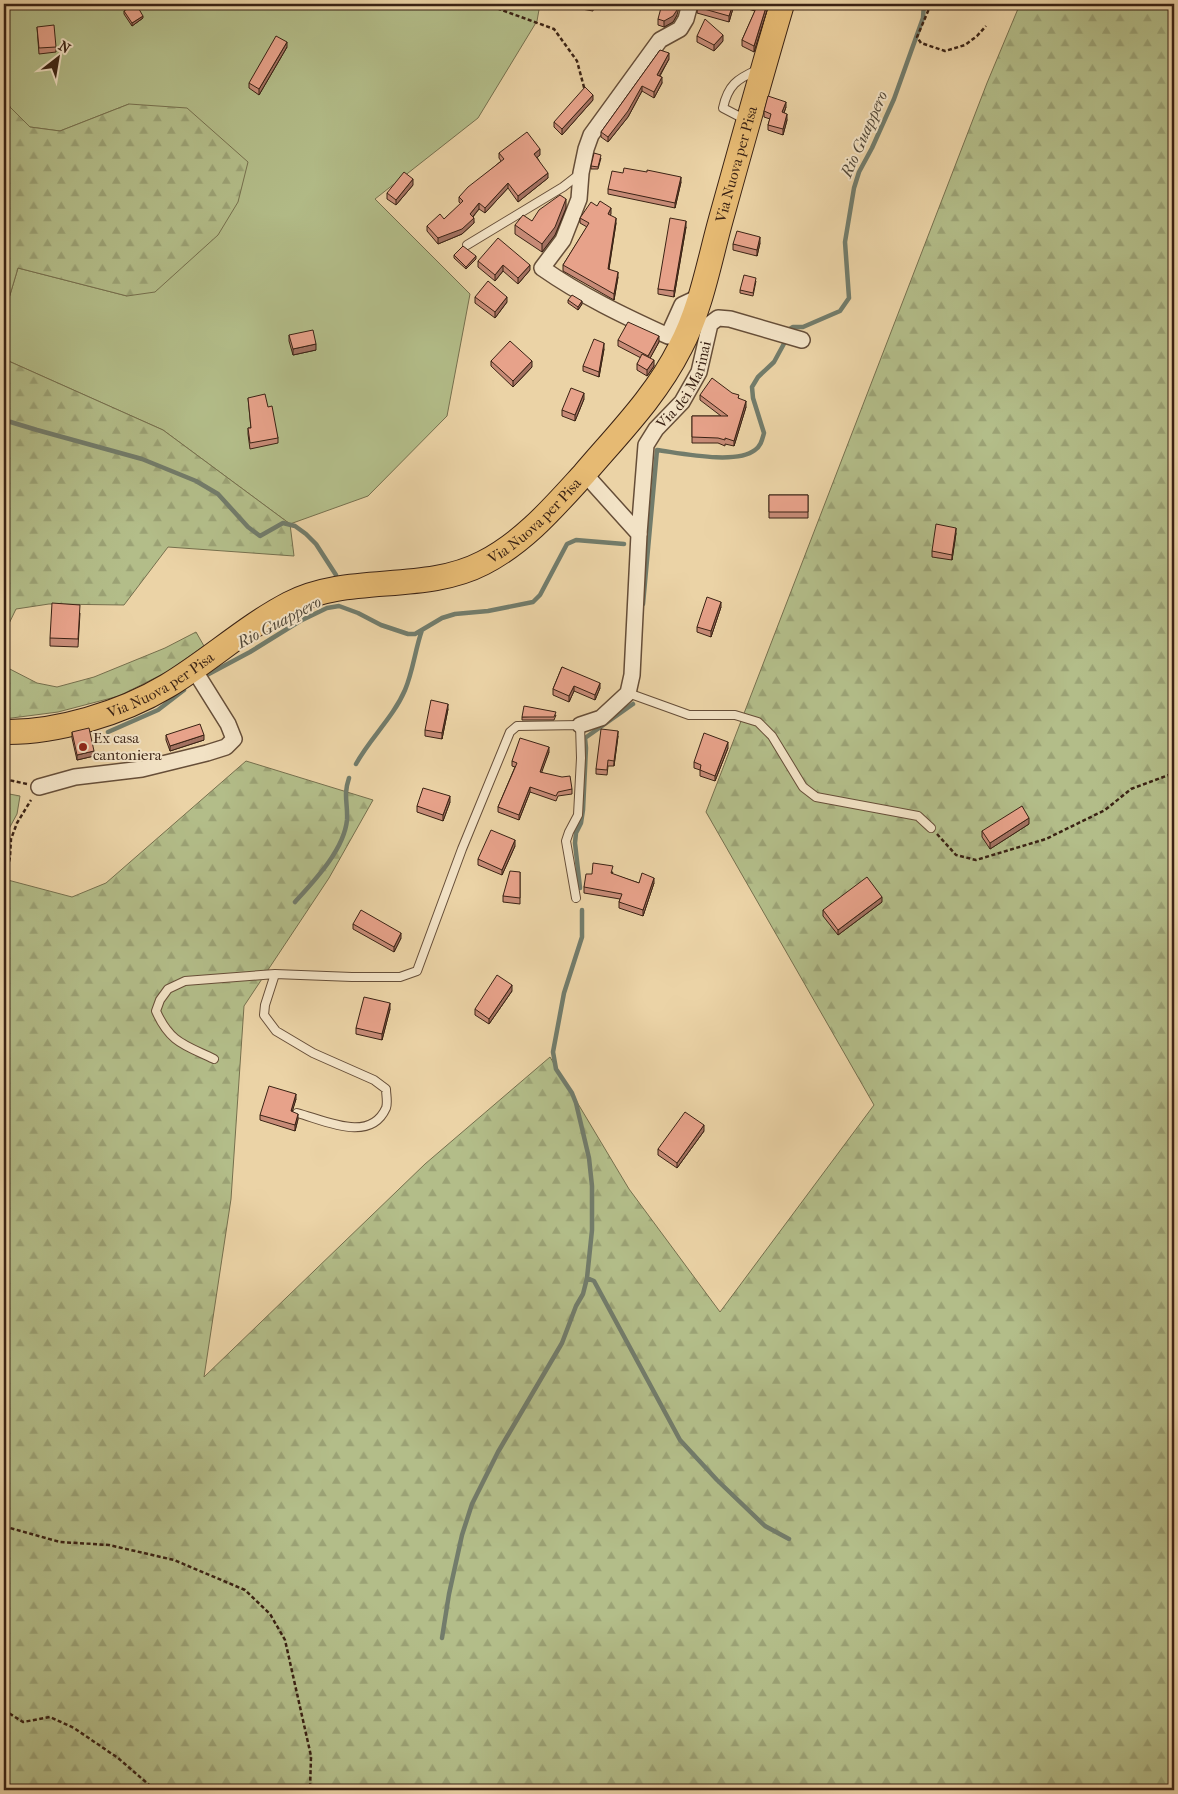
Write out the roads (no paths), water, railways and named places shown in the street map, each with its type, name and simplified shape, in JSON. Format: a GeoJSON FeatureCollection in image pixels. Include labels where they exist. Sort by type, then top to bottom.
{"type":"FeatureCollection","features":[{"type":"Feature","properties":{"kind":"main road","name":"Via Nuova per Pisa"},"geometry":{"type":"LineString","coordinates":[[4,732],[45,728],[79,721],[113,711],[150,695],[194,668],[266,616],[306,597],[343,588],[444,577],[460,573],[503,552],[521,539],[547,514],[634,417],[661,381],[682,345],[700,297],[782,4]]}},
{"type":"Feature","properties":{"kind":"street"},"geometry":{"type":"LineString","coordinates":[[690,4],[686,19],[680,29],[660,40],[591,135],[581,173],[579,199],[562,240],[542,268],[562,282],[615,312],[668,336],[682,305],[700,297]]}},
{"type":"Feature","properties":{"kind":"street","name":"Via dei Marinai"},"geometry":{"type":"LineString","coordinates":[[628,693],[632,675],[639,534],[646,445],[656,429],[682,402],[699,372],[710,324],[718,318],[730,319],[802,340]]}},
{"type":"Feature","properties":{"kind":"street"},"geometry":{"type":"LineString","coordinates":[[584,473],[639,534]]}},
{"type":"Feature","properties":{"kind":"street"},"geometry":{"type":"LineString","coordinates":[[39,786],[75,777],[142,769],[226,747],[234,739],[228,724],[194,668]]}},
{"type":"Feature","properties":{"kind":"street"},"geometry":{"type":"LineString","coordinates":[[580,725],[601,718],[628,693]]}},
{"type":"Feature","properties":{"kind":"lane"},"geometry":{"type":"LineString","coordinates":[[467,245],[563,187],[581,173]]}},
{"type":"Feature","properties":{"kind":"lane"},"geometry":{"type":"LineString","coordinates":[[628,693],[689,715],[735,715],[758,722],[772,736],[803,787],[816,797],[918,816],[931,828]]}},
{"type":"Feature","properties":{"kind":"lane"},"geometry":{"type":"LineString","coordinates":[[214,1059],[177,1041],[163,1027],[156,1011],[160,1000],[168,989],[185,981],[275,974],[390,977],[417,971],[462,849],[510,732],[517,726],[580,725],[581,758],[578,815],[566,841],[576,898]]}},
{"type":"Feature","properties":{"kind":"lane"},"geometry":{"type":"LineString","coordinates":[[275,974],[265,1005],[264,1016],[276,1031],[313,1053],[374,1080],[386,1088],[387,1107],[368,1127],[353,1128],[297,1113]]}},
{"type":"Feature","properties":{"kind":"waterway","name":"Rio Guappero"},"geometry":{"type":"LineString","coordinates":[[788,330],[793,327],[803,327],[840,311],[849,298],[845,242],[854,188],[859,172],[894,99],[923,18],[924,4]]}},
{"type":"Feature","properties":{"kind":"waterway","name":"Rio Guappero"},"geometry":{"type":"LineString","coordinates":[[643,604],[657,450],[708,457],[735,457],[755,450],[761,443],[764,433],[753,398],[752,387],[758,377],[774,362],[786,340]]}},
{"type":"Feature","properties":{"kind":"waterway"},"geometry":{"type":"LineString","coordinates":[[4,420],[142,459],[196,481],[218,494],[248,527],[260,536],[283,523],[295,526],[316,544],[336,575]]}},
{"type":"Feature","properties":{"kind":"waterway","name":"Rio Guappero"},"geometry":{"type":"LineString","coordinates":[[205,676],[250,652],[300,621],[327,608],[339,606],[381,625],[408,634],[415,634],[442,618],[455,614],[488,611],[533,602],[540,595],[567,544],[576,540],[624,544]]}},
{"type":"Feature","properties":{"kind":"waterway"},"geometry":{"type":"LineString","coordinates":[[356,764],[388,719],[405,690],[422,630]]}},
{"type":"Feature","properties":{"kind":"waterway","name":"Rio Guappero"},"geometry":{"type":"LineString","coordinates":[[108,732],[158,710],[184,690]]}},
{"type":"Feature","properties":{"kind":"waterway"},"geometry":{"type":"LineString","coordinates":[[580,888],[575,843],[583,810],[585,738],[633,704]]}},
{"type":"Feature","properties":{"kind":"waterway"},"geometry":{"type":"LineString","coordinates":[[295,902],[311,885],[340,843],[347,820],[346,795],[349,778]]}},
{"type":"Feature","properties":{"kind":"waterway"},"geometry":{"type":"LineString","coordinates":[[442,1638],[449,1594],[462,1535],[472,1504],[498,1452],[562,1343],[576,1306],[583,1294],[587,1278],[592,1230],[592,1186],[589,1158],[576,1103],[572,1093],[556,1069],[553,1052],[564,993],[582,937],[582,910]]}},
{"type":"Feature","properties":{"kind":"waterway"},"geometry":{"type":"LineString","coordinates":[[587,1278],[594,1281],[680,1440],[717,1480],[765,1526],[789,1539]]}},
{"type":"Feature","properties":{"kind":"place","name":"Ex casa cantoniera"},"geometry":{"type":"Point","coordinates":[83,747]}}]}
